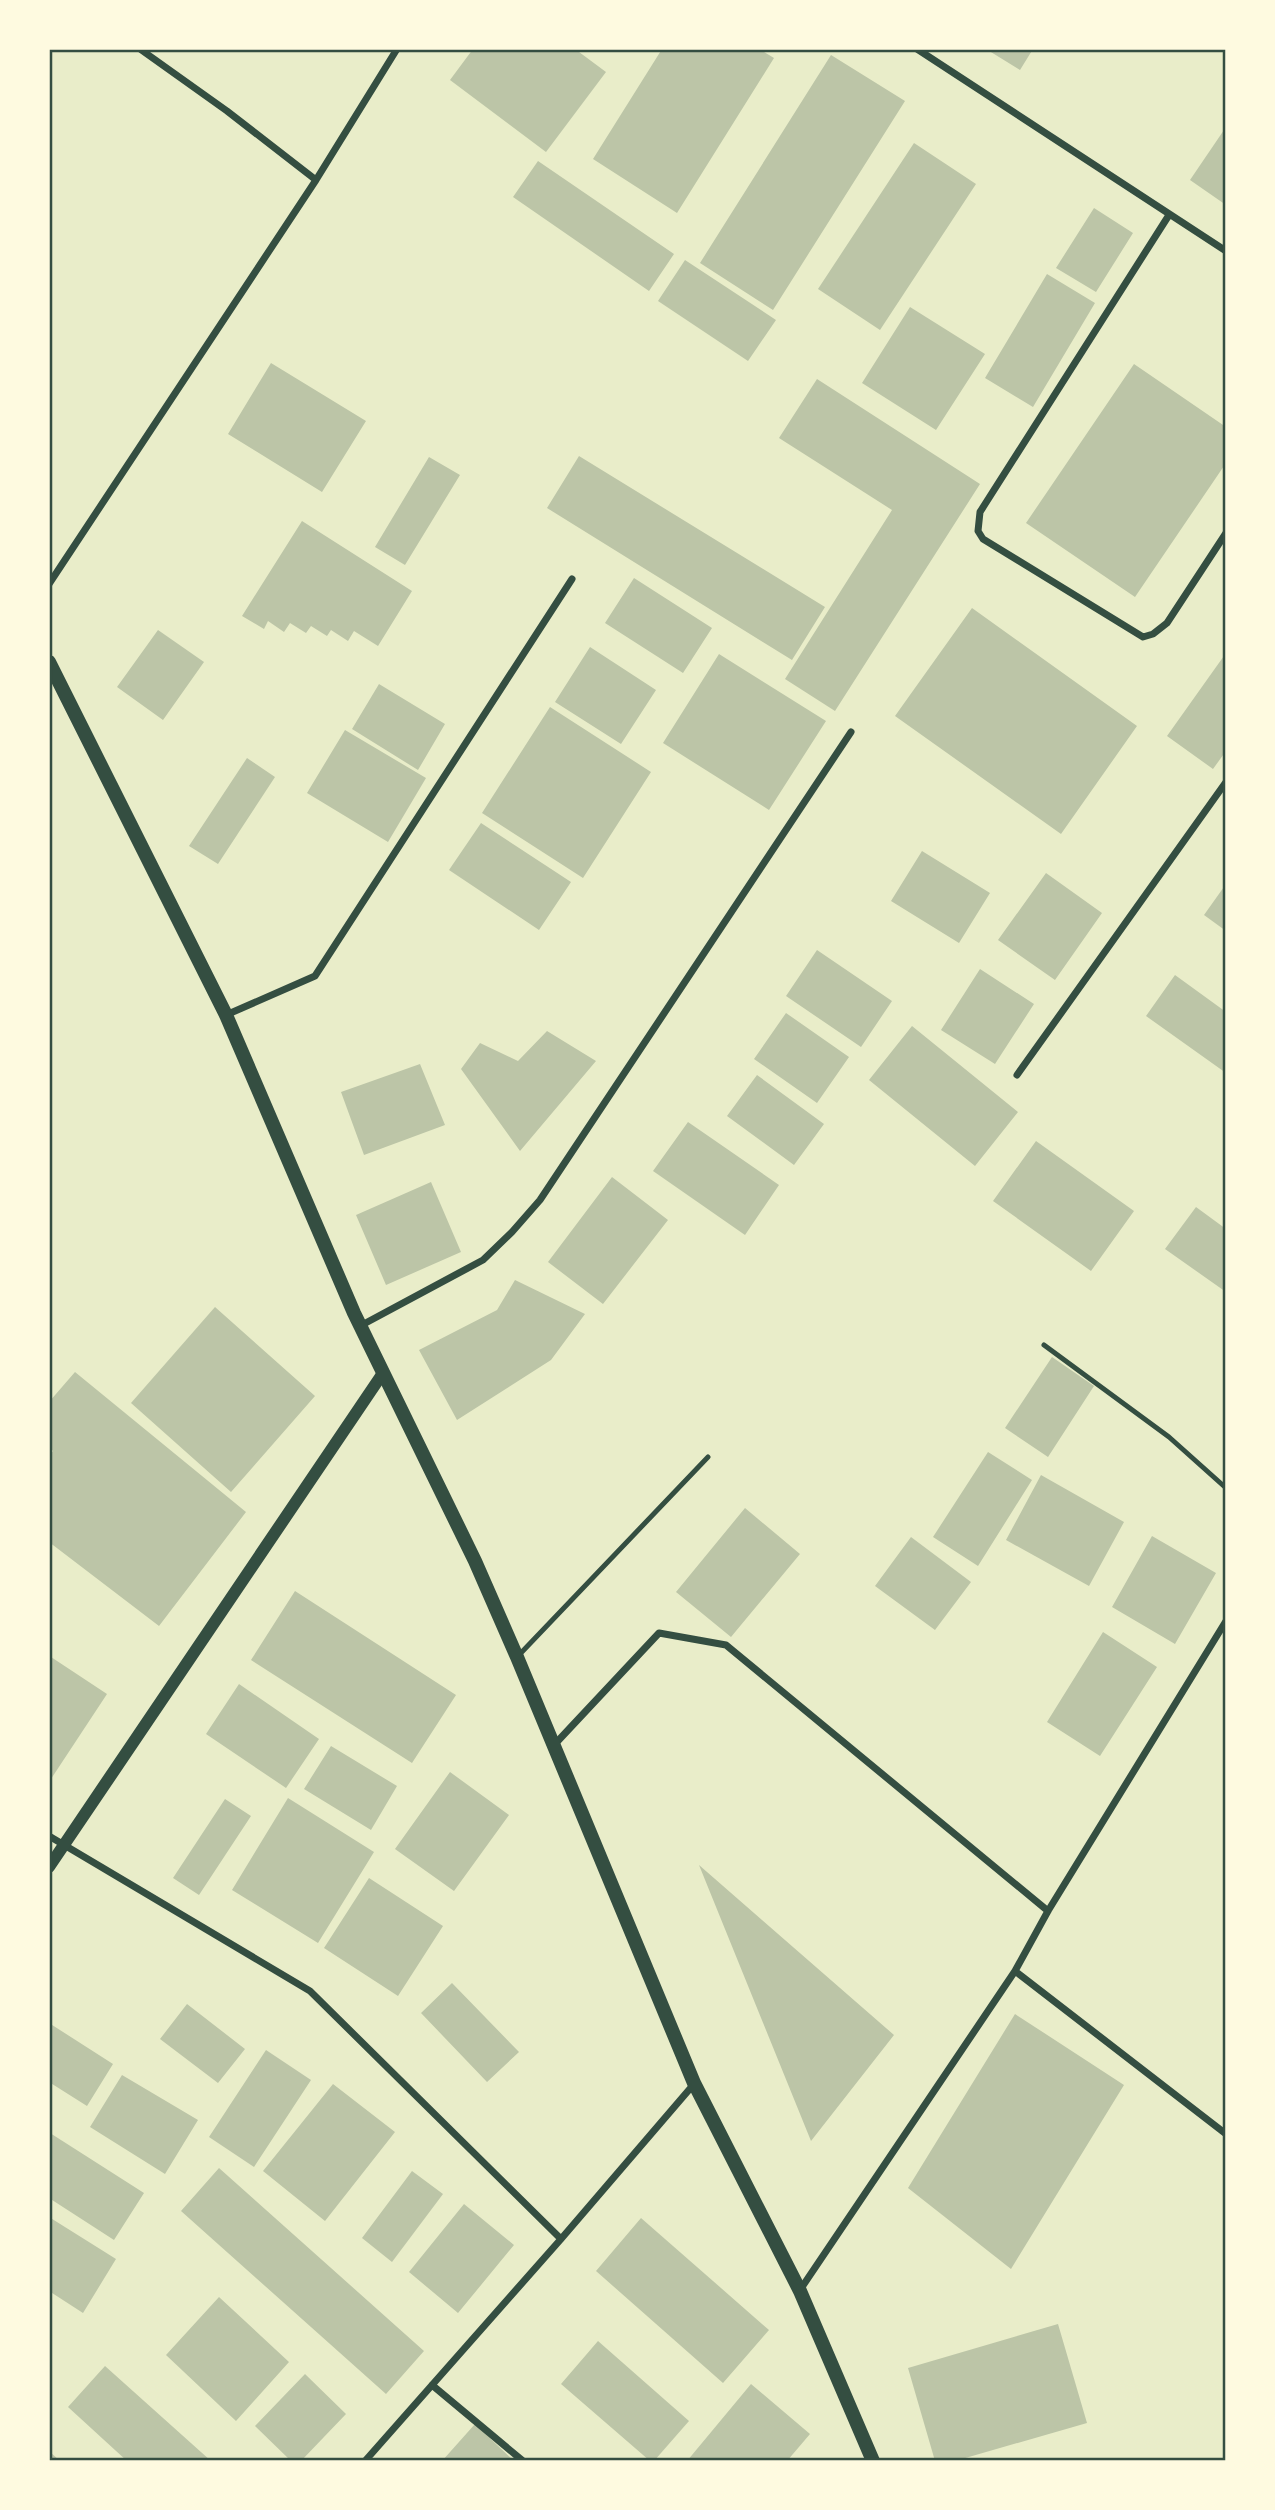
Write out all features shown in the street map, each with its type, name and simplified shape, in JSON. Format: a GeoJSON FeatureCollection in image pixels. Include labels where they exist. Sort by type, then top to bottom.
{"type":"FeatureCollection","features":[{"type":"Feature","properties":{"kind":"main road"},"geometry":{"type":"LineString","coordinates":[[50,667],[226,1015],[360,1326],[475,1561],[555,1744],[694,2083],[800,2291],[873,2461]]}},
{"type":"Feature","properties":{"kind":"street"},"geometry":{"type":"LineString","coordinates":[[140,49],[228,111],[316,180]]}},
{"type":"Feature","properties":{"kind":"street"},"geometry":{"type":"LineString","coordinates":[[49,584],[316,180],[397,49]]}},
{"type":"Feature","properties":{"kind":"street"},"geometry":{"type":"LineString","coordinates":[[917,49],[1226,251]]}},
{"type":"Feature","properties":{"kind":"street"},"geometry":{"type":"LineString","coordinates":[[1169,215],[979,512],[978,531],[983,539],[992,545],[1143,637],[1153,635],[1167,624],[1226,533]]}},
{"type":"Feature","properties":{"kind":"street"},"geometry":{"type":"LineString","coordinates":[[226,1015],[315,976],[572,579]]}},
{"type":"Feature","properties":{"kind":"street"},"geometry":{"type":"LineString","coordinates":[[360,1326],[483,1260],[540,1200],[851,732]]}},
{"type":"Feature","properties":{"kind":"street"},"geometry":{"type":"LineString","coordinates":[[1017,1075],[1226,782]]}},
{"type":"Feature","properties":{"kind":"street"},"geometry":{"type":"LineString","coordinates":[[49,1867],[383,1373]]}},
{"type":"Feature","properties":{"kind":"street"},"geometry":{"type":"LineString","coordinates":[[800,2291],[1015,1971],[1048,1911],[1226,1620]]}},
{"type":"Feature","properties":{"kind":"street"},"geometry":{"type":"LineString","coordinates":[[555,1744],[659,1633],[726,1645],[1048,1911]]}},
{"type":"Feature","properties":{"kind":"street"},"geometry":{"type":"LineString","coordinates":[[49,1836],[310,1991],[561,2239]]}},
{"type":"Feature","properties":{"kind":"street"},"geometry":{"type":"LineString","coordinates":[[1015,1971],[1226,2134]]}},
{"type":"Feature","properties":{"kind":"street"},"geometry":{"type":"LineString","coordinates":[[365,2461],[694,2083]]}},
{"type":"Feature","properties":{"kind":"street"},"geometry":{"type":"LineString","coordinates":[[432,2385],[523,2461]]}},
{"type":"Feature","properties":{"kind":"lane"},"geometry":{"type":"LineString","coordinates":[[1044,1345],[1169,1437],[1226,1488]]}},
{"type":"Feature","properties":{"kind":"lane"},"geometry":{"type":"LineString","coordinates":[[517,1657],[708,1457]]}},
{"type":"Feature","properties":{"kind":"building"},"geometry":{"type":"Polygon","coordinates":[[[473,49],[575,49],[606,72],[546,152],[450,80],[473,49]]]}},
{"type":"Feature","properties":{"kind":"building"},"geometry":{"type":"Polygon","coordinates":[[[662,49],[759,49],[774,58],[677,213],[593,159],[662,49]]]}},
{"type":"Feature","properties":{"kind":"building"},"geometry":{"type":"Polygon","coordinates":[[[986,49],[1033,49],[1020,70],[986,49]]]}},
{"type":"Feature","properties":{"kind":"building"},"geometry":{"type":"Polygon","coordinates":[[[831,55],[905,101],[773,310],[700,263],[831,55]]]}},
{"type":"Feature","properties":{"kind":"building"},"geometry":{"type":"Polygon","coordinates":[[[1226,127],[1226,205],[1190,180],[1226,127]]]}},
{"type":"Feature","properties":{"kind":"building"},"geometry":{"type":"Polygon","coordinates":[[[914,143],[976,184],[880,330],[818,289],[914,143]]]}},
{"type":"Feature","properties":{"kind":"building"},"geometry":{"type":"Polygon","coordinates":[[[538,161],[674,254],[649,291],[513,197],[538,161]]]}},
{"type":"Feature","properties":{"kind":"building"},"geometry":{"type":"Polygon","coordinates":[[[1094,208],[1133,233],[1096,292],[1056,268],[1094,208]]]}},
{"type":"Feature","properties":{"kind":"building"},"geometry":{"type":"Polygon","coordinates":[[[685,260],[776,320],[748,361],[658,301],[685,260]]]}},
{"type":"Feature","properties":{"kind":"building"},"geometry":{"type":"Polygon","coordinates":[[[1047,274],[1095,303],[1033,407],[985,378],[1047,274]]]}},
{"type":"Feature","properties":{"kind":"building"},"geometry":{"type":"Polygon","coordinates":[[[910,307],[985,354],[936,430],[862,383],[910,307]]]}},
{"type":"Feature","properties":{"kind":"building"},"geometry":{"type":"Polygon","coordinates":[[[271,363],[366,421],[322,492],[228,434],[271,363]]]}},
{"type":"Feature","properties":{"kind":"building"},"geometry":{"type":"Polygon","coordinates":[[[1134,364],[1226,427],[1226,463],[1135,597],[1026,523],[1134,364]]]}},
{"type":"Feature","properties":{"kind":"building"},"geometry":{"type":"Polygon","coordinates":[[[817,379],[980,484],[835,711],[785,679],[892,510],[779,438],[817,379]]]}},
{"type":"Feature","properties":{"kind":"building"},"geometry":{"type":"Polygon","coordinates":[[[579,456],[825,607],[792,660],[547,508],[579,456]]]}},
{"type":"Feature","properties":{"kind":"building"},"geometry":{"type":"Polygon","coordinates":[[[429,457],[460,475],[405,565],[375,547],[429,457]]]}},
{"type":"Feature","properties":{"kind":"building"},"geometry":{"type":"Polygon","coordinates":[[[302,521],[412,591],[378,646],[354,631],[348,641],[331,630],[327,636],[311,626],[306,633],[290,623],[284,632],[268,621],[264,629],[242,616],[302,521]]]}},
{"type":"Feature","properties":{"kind":"building"},"geometry":{"type":"Polygon","coordinates":[[[634,578],[712,628],[683,673],[605,623],[634,578]]]}},
{"type":"Feature","properties":{"kind":"building"},"geometry":{"type":"Polygon","coordinates":[[[972,608],[1137,726],[1061,834],[895,716],[972,608]]]}},
{"type":"Feature","properties":{"kind":"building"},"geometry":{"type":"Polygon","coordinates":[[[158,630],[204,662],[163,720],[117,687],[158,630]]]}},
{"type":"Feature","properties":{"kind":"building"},"geometry":{"type":"Polygon","coordinates":[[[590,647],[656,690],[621,744],[555,702],[590,647]]]}},
{"type":"Feature","properties":{"kind":"building"},"geometry":{"type":"Polygon","coordinates":[[[1226,653],[1226,751],[1213,769],[1167,736],[1226,653]]]}},
{"type":"Feature","properties":{"kind":"building"},"geometry":{"type":"Polygon","coordinates":[[[719,654],[826,721],[769,810],[663,743],[719,654]]]}},
{"type":"Feature","properties":{"kind":"building"},"geometry":{"type":"Polygon","coordinates":[[[379,684],[445,724],[418,770],[352,729],[379,684]]]}},
{"type":"Feature","properties":{"kind":"building"},"geometry":{"type":"Polygon","coordinates":[[[550,707],[651,772],[583,878],[482,813],[550,707]]]}},
{"type":"Feature","properties":{"kind":"building"},"geometry":{"type":"Polygon","coordinates":[[[345,730],[426,778],[388,842],[307,793],[345,730]]]}},
{"type":"Feature","properties":{"kind":"building"},"geometry":{"type":"Polygon","coordinates":[[[247,758],[275,777],[218,864],[189,846],[247,758]]]}},
{"type":"Feature","properties":{"kind":"building"},"geometry":{"type":"Polygon","coordinates":[[[481,823],[571,882],[539,930],[449,870],[481,823]]]}},
{"type":"Feature","properties":{"kind":"building"},"geometry":{"type":"Polygon","coordinates":[[[922,851],[990,893],[959,943],[891,901],[922,851]]]}},
{"type":"Feature","properties":{"kind":"building"},"geometry":{"type":"Polygon","coordinates":[[[1046,873],[1102,913],[1055,980],[998,940],[1046,873]]]}},
{"type":"Feature","properties":{"kind":"building"},"geometry":{"type":"Polygon","coordinates":[[[1226,884],[1226,931],[1204,915],[1226,884]]]}},
{"type":"Feature","properties":{"kind":"building"},"geometry":{"type":"Polygon","coordinates":[[[817,950],[892,1001],[861,1047],[786,996],[817,950]]]}},
{"type":"Feature","properties":{"kind":"building"},"geometry":{"type":"Polygon","coordinates":[[[980,969],[1034,1004],[995,1064],[941,1030],[980,969]]]}},
{"type":"Feature","properties":{"kind":"building"},"geometry":{"type":"Polygon","coordinates":[[[1175,975],[1226,1012],[1226,1073],[1146,1016],[1175,975]]]}},
{"type":"Feature","properties":{"kind":"building"},"geometry":{"type":"Polygon","coordinates":[[[786,1013],[849,1057],[817,1103],[754,1059],[786,1013]]]}},
{"type":"Feature","properties":{"kind":"building"},"geometry":{"type":"Polygon","coordinates":[[[912,1026],[1018,1112],[975,1166],[869,1080],[912,1026]]]}},
{"type":"Feature","properties":{"kind":"building"},"geometry":{"type":"Polygon","coordinates":[[[547,1031],[596,1061],[520,1151],[461,1069],[480,1043],[518,1061],[547,1031]]]}},
{"type":"Feature","properties":{"kind":"building"},"geometry":{"type":"Polygon","coordinates":[[[420,1064],[445,1125],[364,1155],[341,1092],[420,1064]]]}},
{"type":"Feature","properties":{"kind":"building"},"geometry":{"type":"Polygon","coordinates":[[[757,1075],[824,1124],[794,1165],[727,1116],[757,1075]]]}},
{"type":"Feature","properties":{"kind":"building"},"geometry":{"type":"Polygon","coordinates":[[[688,1122],[779,1185],[745,1235],[653,1171],[688,1122]]]}},
{"type":"Feature","properties":{"kind":"building"},"geometry":{"type":"Polygon","coordinates":[[[1036,1141],[1134,1211],[1091,1271],[993,1201],[1036,1141]]]}},
{"type":"Feature","properties":{"kind":"building"},"geometry":{"type":"Polygon","coordinates":[[[612,1177],[668,1220],[603,1304],[548,1262],[612,1177]]]}},
{"type":"Feature","properties":{"kind":"building"},"geometry":{"type":"Polygon","coordinates":[[[431,1182],[461,1252],[386,1285],[356,1215],[431,1182]]]}},
{"type":"Feature","properties":{"kind":"building"},"geometry":{"type":"Polygon","coordinates":[[[1196,1207],[1226,1229],[1226,1292],[1165,1249],[1196,1207]]]}},
{"type":"Feature","properties":{"kind":"building"},"geometry":{"type":"Polygon","coordinates":[[[515,1280],[585,1314],[551,1360],[457,1420],[419,1350],[497,1310],[515,1280]]]}},
{"type":"Feature","properties":{"kind":"building"},"geometry":{"type":"Polygon","coordinates":[[[215,1307],[315,1396],[231,1492],[131,1403],[215,1307]]]}},
{"type":"Feature","properties":{"kind":"building"},"geometry":{"type":"Polygon","coordinates":[[[1052,1357],[1094,1386],[1048,1457],[1005,1428],[1052,1357]]]}},
{"type":"Feature","properties":{"kind":"building"},"geometry":{"type":"Polygon","coordinates":[[[75,1372],[246,1512],[159,1626],[49,1542],[49,1456],[53,1451],[49,1447],[49,1402],[75,1372]]]}},
{"type":"Feature","properties":{"kind":"building"},"geometry":{"type":"Polygon","coordinates":[[[988,1452],[1032,1480],[978,1566],[933,1537],[988,1452]]]}},
{"type":"Feature","properties":{"kind":"building"},"geometry":{"type":"Polygon","coordinates":[[[1041,1475],[1124,1522],[1089,1586],[1006,1540],[1041,1475]]]}},
{"type":"Feature","properties":{"kind":"building"},"geometry":{"type":"Polygon","coordinates":[[[745,1508],[800,1554],[731,1637],[676,1592],[745,1508]]]}},
{"type":"Feature","properties":{"kind":"building"},"geometry":{"type":"Polygon","coordinates":[[[1152,1536],[1216,1573],[1175,1644],[1112,1607],[1152,1536]]]}},
{"type":"Feature","properties":{"kind":"building"},"geometry":{"type":"Polygon","coordinates":[[[911,1537],[971,1582],[935,1630],[875,1586],[911,1537]]]}},
{"type":"Feature","properties":{"kind":"building"},"geometry":{"type":"Polygon","coordinates":[[[295,1591],[456,1695],[412,1763],[251,1660],[295,1591]]]}},
{"type":"Feature","properties":{"kind":"building"},"geometry":{"type":"Polygon","coordinates":[[[1103,1632],[1157,1667],[1100,1756],[1047,1722],[1103,1632]]]}},
{"type":"Feature","properties":{"kind":"building"},"geometry":{"type":"Polygon","coordinates":[[[51,1657],[107,1694],[49,1782],[49,1659],[51,1657]]]}},
{"type":"Feature","properties":{"kind":"building"},"geometry":{"type":"Polygon","coordinates":[[[239,1684],[319,1739],[286,1788],[206,1734],[239,1684]]]}},
{"type":"Feature","properties":{"kind":"building"},"geometry":{"type":"Polygon","coordinates":[[[331,1746],[397,1786],[371,1830],[304,1789],[331,1746]]]}},
{"type":"Feature","properties":{"kind":"building"},"geometry":{"type":"Polygon","coordinates":[[[450,1772],[509,1815],[454,1891],[395,1849],[450,1772]]]}},
{"type":"Feature","properties":{"kind":"building"},"geometry":{"type":"Polygon","coordinates":[[[288,1798],[374,1852],[318,1943],[232,1890],[288,1798]]]}},
{"type":"Feature","properties":{"kind":"building"},"geometry":{"type":"Polygon","coordinates":[[[225,1799],[251,1816],[199,1895],[173,1878],[225,1799]]]}},
{"type":"Feature","properties":{"kind":"building"},"geometry":{"type":"Polygon","coordinates":[[[699,1865],[894,2035],[811,2141],[699,1865]]]}},
{"type":"Feature","properties":{"kind":"building"},"geometry":{"type":"Polygon","coordinates":[[[369,1878],[443,1926],[398,1996],[324,1948],[369,1878]]]}},
{"type":"Feature","properties":{"kind":"building"},"geometry":{"type":"Polygon","coordinates":[[[452,1983],[519,2052],[487,2082],[421,2013],[452,1983]]]}},
{"type":"Feature","properties":{"kind":"building"},"geometry":{"type":"Polygon","coordinates":[[[187,2004],[245,2049],[218,2083],[160,2039],[187,2004]]]}},
{"type":"Feature","properties":{"kind":"building"},"geometry":{"type":"Polygon","coordinates":[[[1015,2014],[1124,2085],[1011,2269],[908,2188],[1015,2014]]]}},
{"type":"Feature","properties":{"kind":"building"},"geometry":{"type":"Polygon","coordinates":[[[49,2023],[113,2064],[87,2106],[49,2082],[49,2023]]]}},
{"type":"Feature","properties":{"kind":"building"},"geometry":{"type":"Polygon","coordinates":[[[266,2050],[311,2080],[254,2167],[209,2137],[266,2050]]]}},
{"type":"Feature","properties":{"kind":"building"},"geometry":{"type":"Polygon","coordinates":[[[122,2075],[198,2120],[165,2174],[90,2127],[122,2075]]]}},
{"type":"Feature","properties":{"kind":"building"},"geometry":{"type":"Polygon","coordinates":[[[333,2084],[395,2132],[325,2221],[263,2171],[333,2084]]]}},
{"type":"Feature","properties":{"kind":"building"},"geometry":{"type":"Polygon","coordinates":[[[50,2133],[144,2193],[114,2240],[49,2198],[50,2133]]]}},
{"type":"Feature","properties":{"kind":"building"},"geometry":{"type":"Polygon","coordinates":[[[219,2168],[424,2351],[386,2394],[181,2211],[219,2168]]]}},
{"type":"Feature","properties":{"kind":"building"},"geometry":{"type":"Polygon","coordinates":[[[412,2171],[443,2194],[392,2262],[362,2238],[412,2171]]]}},
{"type":"Feature","properties":{"kind":"building"},"geometry":{"type":"Polygon","coordinates":[[[464,2204],[514,2245],[458,2313],[409,2272],[464,2204]]]}},
{"type":"Feature","properties":{"kind":"building"},"geometry":{"type":"Polygon","coordinates":[[[49,2217],[116,2259],[83,2313],[49,2291],[49,2217]]]}},
{"type":"Feature","properties":{"kind":"building"},"geometry":{"type":"Polygon","coordinates":[[[641,2218],[769,2330],[723,2383],[596,2271],[641,2218]]]}},
{"type":"Feature","properties":{"kind":"building"},"geometry":{"type":"Polygon","coordinates":[[[219,2297],[289,2362],[236,2421],[166,2355],[219,2297]]]}},
{"type":"Feature","properties":{"kind":"building"},"geometry":{"type":"Polygon","coordinates":[[[1058,2324],[1087,2423],[955,2461],[935,2461],[908,2368],[1058,2324]]]}},
{"type":"Feature","properties":{"kind":"building"},"geometry":{"type":"Polygon","coordinates":[[[598,2341],[689,2421],[654,2461],[650,2461],[561,2384],[598,2341]]]}},
{"type":"Feature","properties":{"kind":"building"},"geometry":{"type":"Polygon","coordinates":[[[105,2366],[211,2461],[127,2461],[68,2407],[105,2366]]]}},
{"type":"Feature","properties":{"kind":"building"},"geometry":{"type":"Polygon","coordinates":[[[305,2374],[346,2414],[301,2461],[291,2461],[255,2426],[305,2374]]]}},
{"type":"Feature","properties":{"kind":"building"},"geometry":{"type":"Polygon","coordinates":[[[751,2384],[810,2434],[787,2461],[687,2461],[751,2384]]]}},
{"type":"Feature","properties":{"kind":"building"},"geometry":{"type":"Polygon","coordinates":[[[475,2424],[514,2461],[442,2461],[475,2424]]]}},
{"type":"Feature","properties":{"kind":"building"},"geometry":{"type":"Polygon","coordinates":[[[49,2451],[60,2461],[49,2461],[49,2451]]]}}]}
